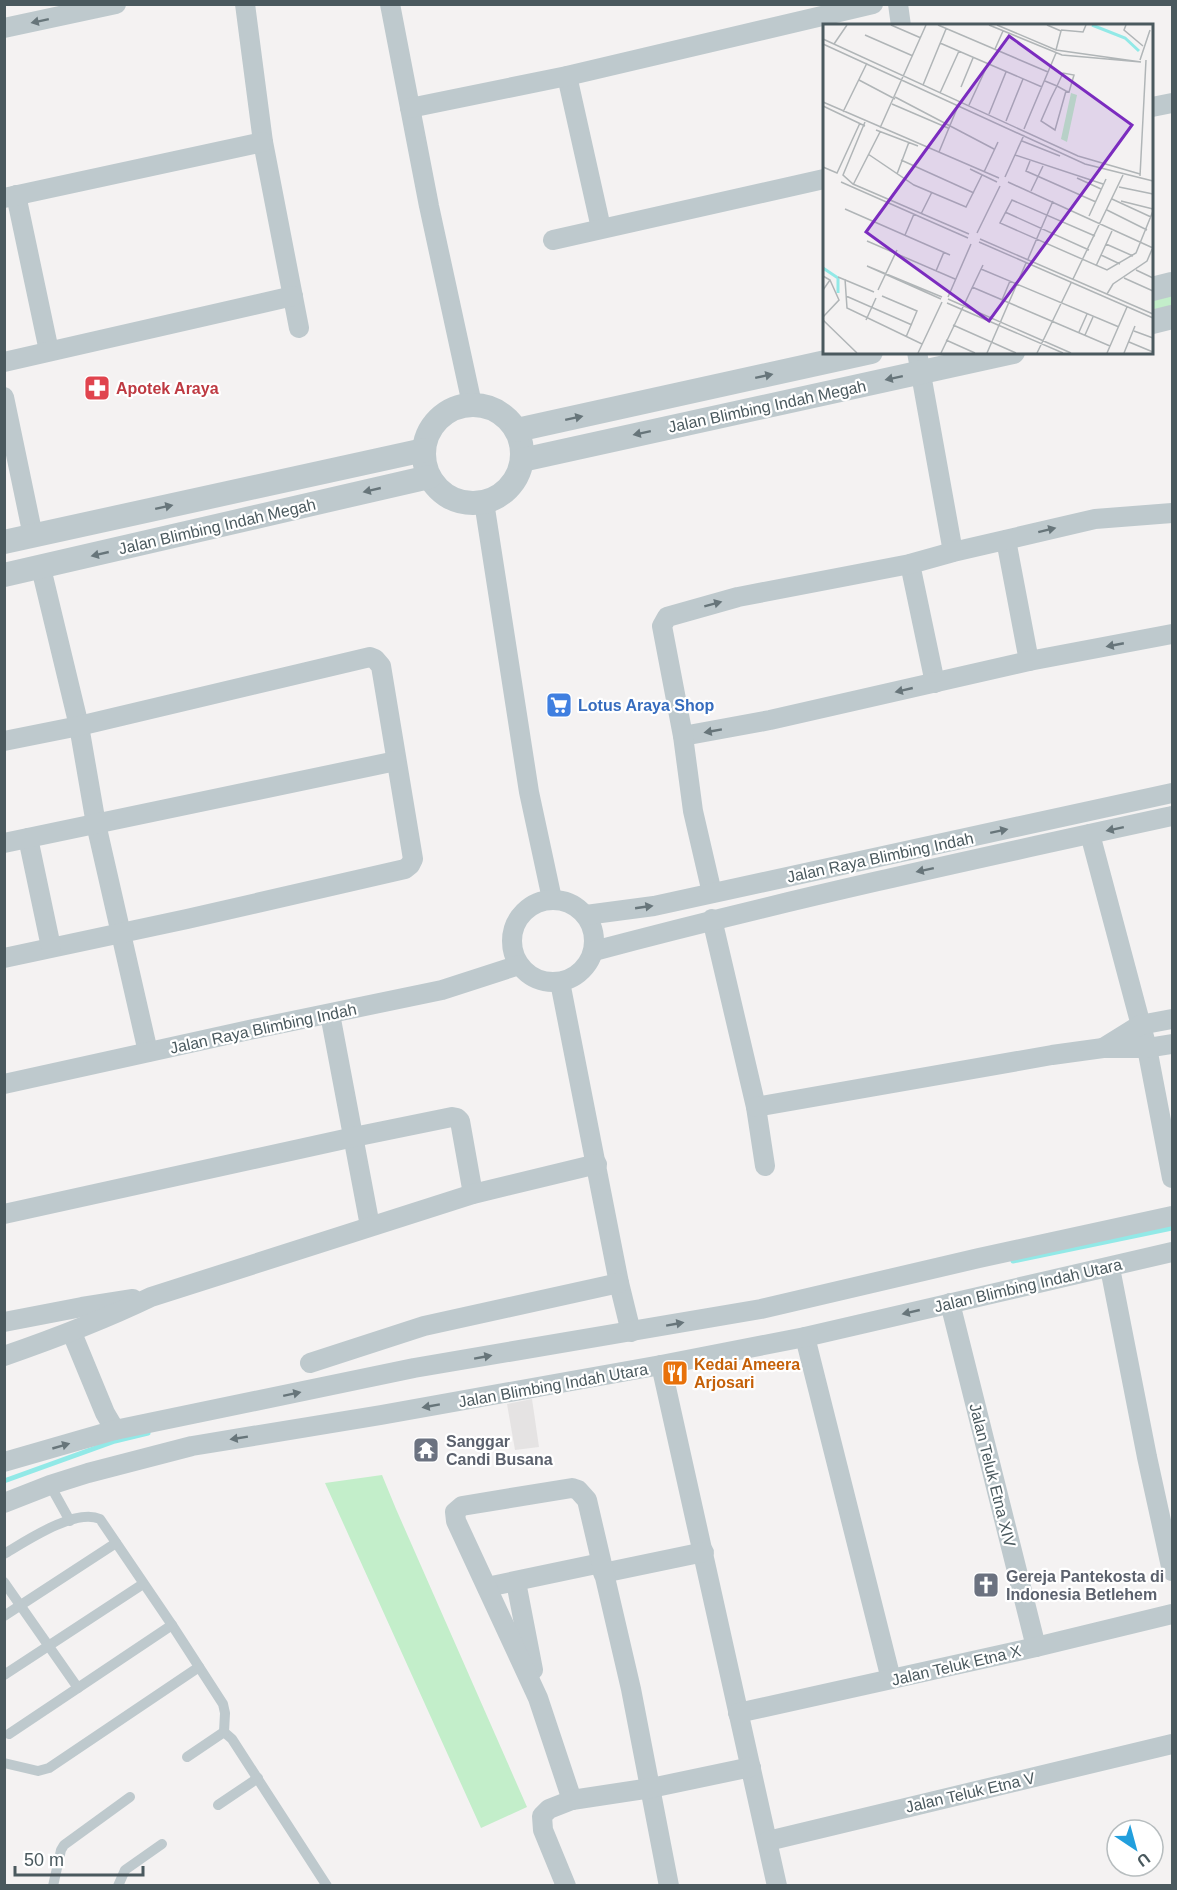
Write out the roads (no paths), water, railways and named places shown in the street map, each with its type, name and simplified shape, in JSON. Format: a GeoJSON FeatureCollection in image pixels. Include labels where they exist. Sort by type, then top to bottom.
{"type":"FeatureCollection","features":[{"type":"Feature","properties":{"kind":"street"},"geometry":{"type":"LineString","coordinates":[[4,28],[116,4]]}},
{"type":"Feature","properties":{"kind":"street"},"geometry":{"type":"LineString","coordinates":[[245,4],[263,142],[299,328]]}},
{"type":"Feature","properties":{"kind":"street"},"geometry":{"type":"LineString","coordinates":[[390,4],[472,404]]}},
{"type":"Feature","properties":{"kind":"street"},"geometry":{"type":"LineString","coordinates":[[410,108],[567,76],[873,4]]}},
{"type":"Feature","properties":{"kind":"street"},"geometry":{"type":"LineString","coordinates":[[898,4],[901,24]]}},
{"type":"Feature","properties":{"kind":"street"},"geometry":{"type":"LineString","coordinates":[[567,76],[601,228]]}},
{"type":"Feature","properties":{"kind":"street"},"geometry":{"type":"LineString","coordinates":[[1153,107],[1173,103]]}},
{"type":"Feature","properties":{"kind":"street"},"geometry":{"type":"LineString","coordinates":[[49,351],[10,197],[263,142]]}},
{"type":"Feature","properties":{"kind":"street"},"geometry":{"type":"LineString","coordinates":[[553,240],[823,179]]}},
{"type":"Feature","properties":{"kind":"street"},"geometry":{"type":"LineString","coordinates":[[1153,289],[1173,284]]}},
{"type":"Feature","properties":{"kind":"street"},"geometry":{"type":"LineString","coordinates":[[4,362],[292,296]]}},
{"type":"Feature","properties":{"kind":"street"},"geometry":{"type":"LineString","coordinates":[[1153,322],[1173,317]]}},
{"type":"Feature","properties":{"kind":"street","name":"Jalan Blimbing Indah Megah"},"geometry":{"type":"LineString","coordinates":[[517,430],[862,354]]}},
{"type":"Feature","properties":{"kind":"street","name":"Jalan Blimbing Indah Megah"},"geometry":{"type":"LineString","coordinates":[[522,460],[920,362],[994,354]]}},
{"type":"Feature","properties":{"kind":"street"},"geometry":{"type":"LineString","coordinates":[[920,362],[952,552]]}},
{"type":"Feature","properties":{"kind":"street"},"geometry":{"type":"LineString","coordinates":[[4,398],[33,536]]}},
{"type":"Feature","properties":{"kind":"street"},"geometry":{"type":"LineString","coordinates":[[472,404],[498,411],[509,419],[517,430],[521,442],[522,460],[515,479],[507,490],[484,502],[468,503],[452,499],[429,477],[424,461],[424,445],[430,429],[441,416],[455,408],[472,404]]}},
{"type":"Feature","properties":{"kind":"street","name":"Jalan Blimbing Indah Megah"},"geometry":{"type":"LineString","coordinates":[[4,542],[424,450]]}},
{"type":"Feature","properties":{"kind":"street","name":"Jalan Blimbing Indah Megah"},"geometry":{"type":"LineString","coordinates":[[4,575],[429,477]]}},
{"type":"Feature","properties":{"kind":"street"},"geometry":{"type":"LineString","coordinates":[[484,502],[529,792],[552,899]]}},
{"type":"Feature","properties":{"kind":"street"},"geometry":{"type":"LineString","coordinates":[[712,893],[693,811],[683,736],[662,626],[663,621],[669,615],[738,597],[910,564],[1095,519],[1173,513]]}},
{"type":"Feature","properties":{"kind":"street"},"geometry":{"type":"LineString","coordinates":[[1006,540],[1029,661]]}},
{"type":"Feature","properties":{"kind":"street"},"geometry":{"type":"LineString","coordinates":[[910,564],[935,683]]}},
{"type":"Feature","properties":{"kind":"street"},"geometry":{"type":"LineString","coordinates":[[41,568],[79,726],[96,824],[148,1052]]}},
{"type":"Feature","properties":{"kind":"street"},"geometry":{"type":"LineString","coordinates":[[683,736],[770,720],[1029,661],[1173,634]]}},
{"type":"Feature","properties":{"kind":"street"},"geometry":{"type":"LineString","coordinates":[[4,741],[79,726],[370,657],[381,666],[413,859],[407,868],[188,919],[4,958]]}},
{"type":"Feature","properties":{"kind":"street"},"geometry":{"type":"LineString","coordinates":[[4,843],[396,761]]}},
{"type":"Feature","properties":{"kind":"street","name":"Jalan Raya Blimbing Indah"},"geometry":{"type":"LineString","coordinates":[[586,915],[654,906],[1173,793]]}},
{"type":"Feature","properties":{"kind":"street","name":"Jalan Raya Blimbing Indah"},"geometry":{"type":"LineString","coordinates":[[594,951],[712,919],[1173,816]]}},
{"type":"Feature","properties":{"kind":"street"},"geometry":{"type":"LineString","coordinates":[[1090,834],[1147,1047],[1173,1178]]}},
{"type":"Feature","properties":{"kind":"street"},"geometry":{"type":"LineString","coordinates":[[28,838],[51,947]]}},
{"type":"Feature","properties":{"kind":"street"},"geometry":{"type":"LineString","coordinates":[[552,899],[565,900],[577,906],[593,927],[595,938],[594,951],[582,971],[560,982],[545,982],[530,976],[519,965],[511,944],[516,922],[531,906],[552,899]]}},
{"type":"Feature","properties":{"kind":"street"},"geometry":{"type":"LineString","coordinates":[[712,919],[756,1107],[765,1166]]}},
{"type":"Feature","properties":{"kind":"street","name":"Jalan Raya Blimbing Indah"},"geometry":{"type":"LineString","coordinates":[[4,1084],[442,990],[519,965]]}},
{"type":"Feature","properties":{"kind":"street"},"geometry":{"type":"LineString","coordinates":[[560,982],[619,1283],[631,1332]]}},
{"type":"Feature","properties":{"kind":"street"},"geometry":{"type":"LineString","coordinates":[[330,1014],[370,1226]]}},
{"type":"Feature","properties":{"kind":"street"},"geometry":{"type":"LineString","coordinates":[[1103,1048],[1140,1025],[1173,1019]]}},
{"type":"Feature","properties":{"kind":"street"},"geometry":{"type":"LineString","coordinates":[[756,1107],[1103,1048],[1173,1044]]}},
{"type":"Feature","properties":{"kind":"street"},"geometry":{"type":"LineString","coordinates":[[4,1214],[354,1137],[456,1117],[460,1121],[473,1194]]}},
{"type":"Feature","properties":{"kind":"street"},"geometry":{"type":"LineString","coordinates":[[4,1356],[72,1333],[150,1297],[473,1194],[597,1164]]}},
{"type":"Feature","properties":{"kind":"street"},"geometry":{"type":"LineString","coordinates":[[4,1462],[115,1430],[414,1368],[761,1309],[1173,1216]]}},
{"type":"Feature","properties":{"kind":"street","name":"Jalan Blimbing Indah Utara"},"geometry":{"type":"LineString","coordinates":[[4,1503],[88,1473],[192,1446],[661,1365],[805,1336],[1173,1252]]}},
{"type":"Feature","properties":{"kind":"street"},"geometry":{"type":"LineString","coordinates":[[1110,1268],[1147,1457],[1173,1571]]}},
{"type":"Feature","properties":{"kind":"street"},"geometry":{"type":"LineString","coordinates":[[310,1362],[424,1326],[619,1283]]}},
{"type":"Feature","properties":{"kind":"street"},"geometry":{"type":"LineString","coordinates":[[4,1322],[150,1297]]}},
{"type":"Feature","properties":{"kind":"street","name":"Jalan Teluk Etna XIV"},"geometry":{"type":"LineString","coordinates":[[950,1303],[1036,1647]]}},
{"type":"Feature","properties":{"kind":"street"},"geometry":{"type":"LineString","coordinates":[[72,1333],[105,1413],[115,1430]]}},
{"type":"Feature","properties":{"kind":"street"},"geometry":{"type":"LineString","coordinates":[[805,1336],[891,1679]]}},
{"type":"Feature","properties":{"kind":"street"},"geometry":{"type":"LineString","coordinates":[[661,1365],[777,1886]]}},
{"type":"Feature","properties":{"kind":"street"},"geometry":{"type":"LineString","coordinates":[[572,1800],[538,1698],[456,1521],[455,1512],[462,1506],[572,1488],[578,1490],[587,1500],[631,1689],[669,1886]]}},
{"type":"Feature","properties":{"kind":"street"},"geometry":{"type":"LineString","coordinates":[[488,1587],[704,1552]]}},
{"type":"Feature","properties":{"kind":"street"},"geometry":{"type":"LineString","coordinates":[[516,1582],[538,1698]]}},
{"type":"Feature","properties":{"kind":"street","name":"Jalan Teluk Etna X"},"geometry":{"type":"LineString","coordinates":[[738,1713],[1173,1614]]}},
{"type":"Feature","properties":{"kind":"street","name":"Jalan Teluk Etna V"},"geometry":{"type":"LineString","coordinates":[[768,1841],[1173,1744]]}},
{"type":"Feature","properties":{"kind":"street"},"geometry":{"type":"LineString","coordinates":[[566,1886],[543,1830],[542,1816],[549,1809],[572,1800],[651,1788],[751,1767]]}},
{"type":"Feature","properties":{"kind":"lane"},"geometry":{"type":"LineString","coordinates":[[50,1485],[70,1521]]}},
{"type":"Feature","properties":{"kind":"lane"},"geometry":{"type":"LineString","coordinates":[[4,1554],[44,1530],[92,1516],[100,1519],[222,1704],[225,1713],[224,1732]]}},
{"type":"Feature","properties":{"kind":"lane"},"geometry":{"type":"LineString","coordinates":[[4,1616],[116,1543]]}},
{"type":"Feature","properties":{"kind":"lane"},"geometry":{"type":"LineString","coordinates":[[4,1582],[78,1688]]}},
{"type":"Feature","properties":{"kind":"lane"},"geometry":{"type":"LineString","coordinates":[[4,1675],[143,1584]]}},
{"type":"Feature","properties":{"kind":"lane"},"geometry":{"type":"LineString","coordinates":[[9,1734],[172,1625]]}},
{"type":"Feature","properties":{"kind":"lane"},"geometry":{"type":"LineString","coordinates":[[4,1763],[39,1770],[49,1768],[199,1667]]}},
{"type":"Feature","properties":{"kind":"lane"},"geometry":{"type":"LineString","coordinates":[[187,1757],[224,1732]]}},
{"type":"Feature","properties":{"kind":"lane"},"geometry":{"type":"LineString","coordinates":[[224,1732],[232,1739],[327,1886]]}},
{"type":"Feature","properties":{"kind":"lane"},"geometry":{"type":"LineString","coordinates":[[218,1805],[258,1778]]}},
{"type":"Feature","properties":{"kind":"lane"},"geometry":{"type":"LineString","coordinates":[[53,1886],[64,1845],[130,1797]]}},
{"type":"Feature","properties":{"kind":"lane"},"geometry":{"type":"LineString","coordinates":[[118,1886],[125,1870],[162,1844]]}},
{"type":"Feature","properties":{"kind":"waterway"},"geometry":{"type":"LineString","coordinates":[[1013,1261],[1172,1228]]}},
{"type":"Feature","properties":{"kind":"waterway"},"geometry":{"type":"LineString","coordinates":[[4,1481],[115,1441],[148,1433]]}},
{"type":"Feature","properties":{"kind":"place","name":"Apotek Araya"},"geometry":{"type":"Point","coordinates":[97,388]}},
{"type":"Feature","properties":{"kind":"place","name":"Lotus Araya Shop"},"geometry":{"type":"Point","coordinates":[559,705]}},
{"type":"Feature","properties":{"kind":"place","name":"Kedai Ameera Arjosari"},"geometry":{"type":"Point","coordinates":[675,1373]}},
{"type":"Feature","properties":{"kind":"place","name":"Sanggar Candi Busana"},"geometry":{"type":"Point","coordinates":[426,1450]}},
{"type":"Feature","properties":{"kind":"place","name":"Gereja Pantekosta di Indonesia Betlehem"},"geometry":{"type":"Point","coordinates":[986,1585]}}]}
